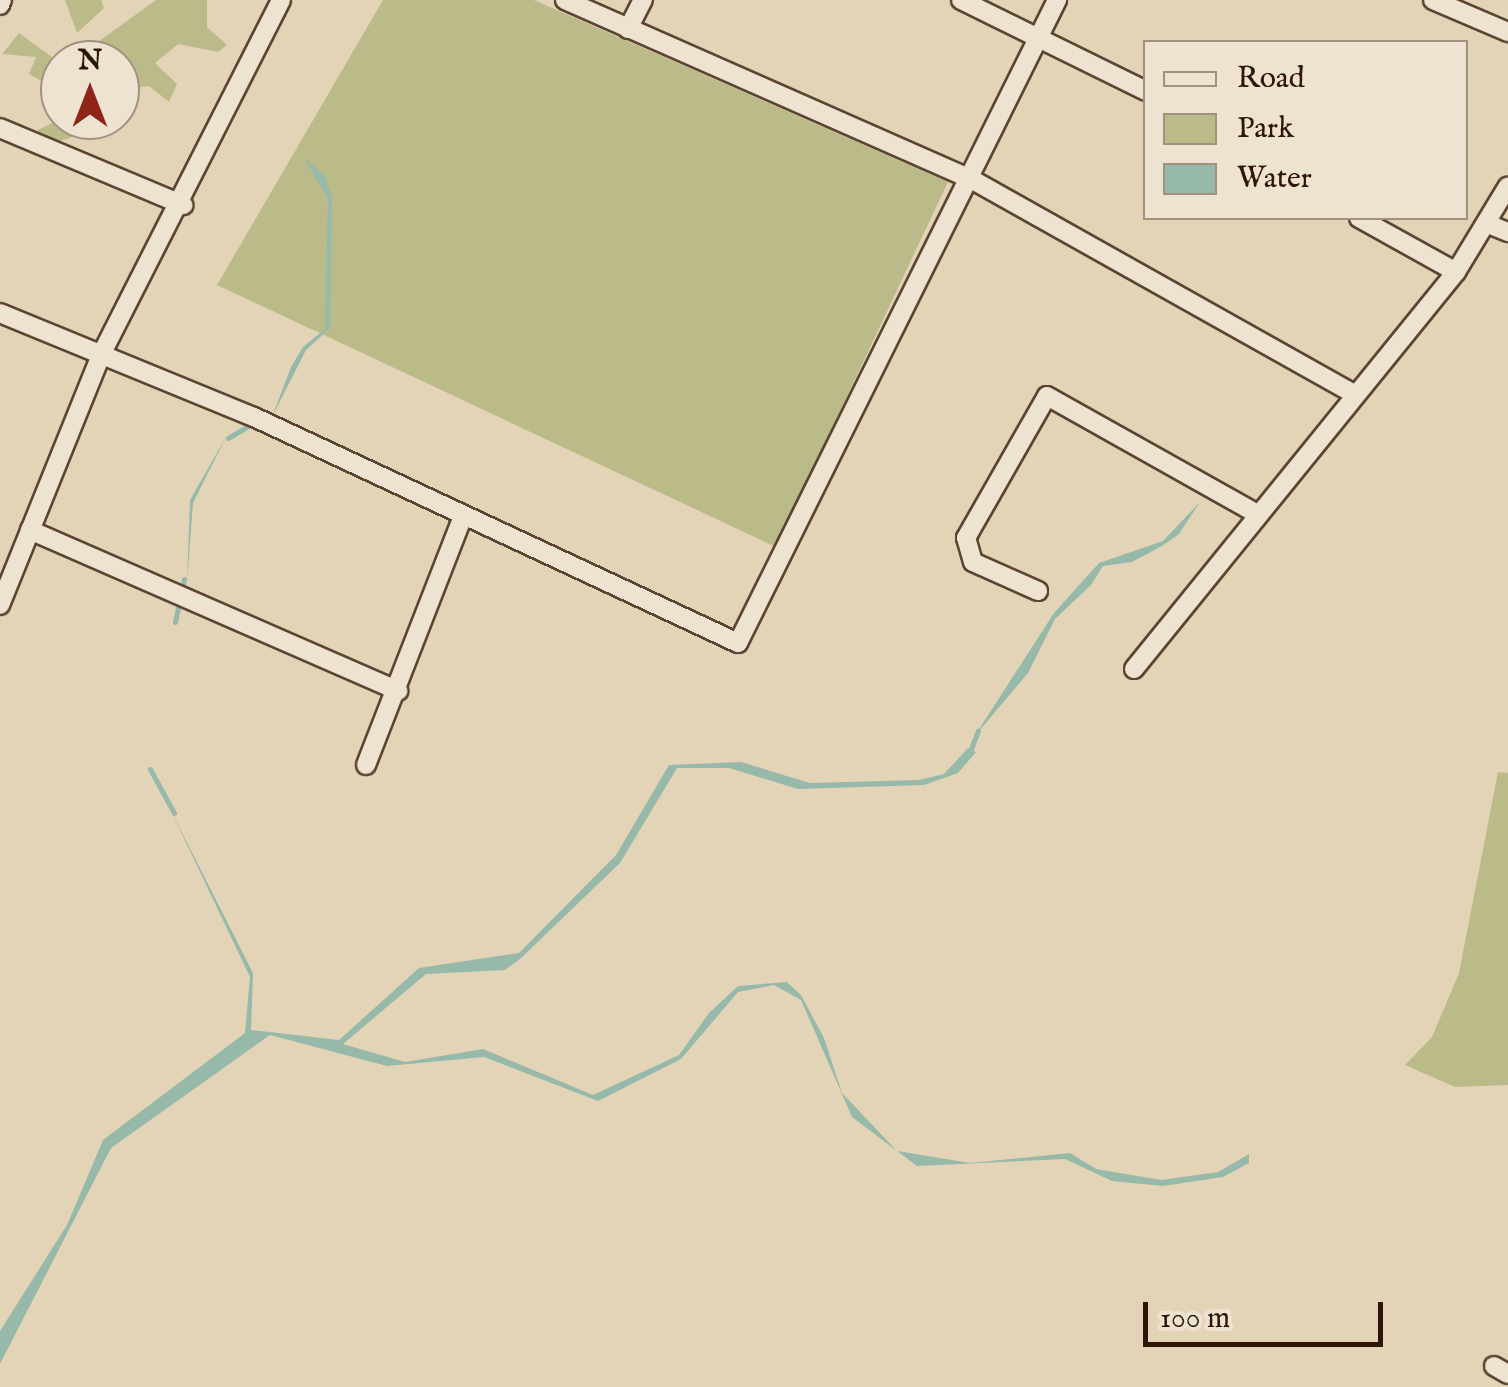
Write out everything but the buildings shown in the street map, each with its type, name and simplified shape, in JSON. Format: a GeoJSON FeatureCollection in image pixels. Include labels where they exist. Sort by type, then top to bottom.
{"type":"FeatureCollection","features":[{"type":"Feature","properties":{"kind":"street"},"geometry":{"type":"LineString","coordinates":[[0,605],[100,357],[182,205],[280,0]]}},
{"type":"Feature","properties":{"kind":"street"},"geometry":{"type":"LineString","coordinates":[[565,0],[971,179],[1354,394]]}},
{"type":"Feature","properties":{"kind":"street"},"geometry":{"type":"LineString","coordinates":[[628,28],[643,0]]}},
{"type":"Feature","properties":{"kind":"street"},"geometry":{"type":"LineString","coordinates":[[961,0],[1041,32],[1143,89]]}},
{"type":"Feature","properties":{"kind":"street"},"geometry":{"type":"LineString","coordinates":[[0,313],[259,419],[738,643],[971,179],[1056,0]]}},
{"type":"Feature","properties":{"kind":"street"},"geometry":{"type":"LineString","coordinates":[[1433,0],[1508,32]]}},
{"type":"Feature","properties":{"kind":"street"},"geometry":{"type":"LineString","coordinates":[[0,128],[182,205]]}},
{"type":"Feature","properties":{"kind":"street"},"geometry":{"type":"LineString","coordinates":[[1134,669],[1456,272],[1508,186]]}},
{"type":"Feature","properties":{"kind":"street"},"geometry":{"type":"LineString","coordinates":[[1363,220],[1456,272]]}},
{"type":"Feature","properties":{"kind":"street"},"geometry":{"type":"LineString","coordinates":[[1488,224],[1508,232]]}},
{"type":"Feature","properties":{"kind":"street"},"geometry":{"type":"LineString","coordinates":[[1038,591],[973,562],[966,538],[1046,396],[1257,514]]}},
{"type":"Feature","properties":{"kind":"street"},"geometry":{"type":"LineString","coordinates":[[366,765],[463,516]]}},
{"type":"Feature","properties":{"kind":"street"},"geometry":{"type":"LineString","coordinates":[[30,530],[182,602],[398,691]]}},
{"type":"Feature","properties":{"kind":"green space"},"geometry":{"type":"Polygon","coordinates":[[[65,0],[101,0],[104,8],[77,33],[65,0]]]}},
{"type":"Feature","properties":{"kind":"green space"},"geometry":{"type":"Polygon","coordinates":[[[156,0],[207,0],[207,27],[227,45],[218,52],[178,44],[155,63],[177,84],[169,102],[149,86],[140,87],[140,40],[101,40],[156,0]]]}},
{"type":"Feature","properties":{"kind":"green space"},"geometry":{"type":"Polygon","coordinates":[[[383,0],[534,0],[948,182],[776,547],[217,285],[383,0]]]}},
{"type":"Feature","properties":{"kind":"green space"},"geometry":{"type":"Polygon","coordinates":[[[19,33],[40,48],[40,80],[29,74],[36,57],[2,54],[19,33]]]}},
{"type":"Feature","properties":{"kind":"green space"},"geometry":{"type":"Polygon","coordinates":[[[42,140],[63,140],[45,146],[42,140]]]}},
{"type":"Feature","properties":{"kind":"green space"},"geometry":{"type":"Polygon","coordinates":[[[1498,772],[1508,773],[1508,1085],[1455,1087],[1405,1065],[1432,1037],[1459,973],[1498,772]]]}},
{"type":"Feature","properties":{"kind":"water"},"geometry":{"type":"Polygon","coordinates":[[[304,158],[325,176],[332,197],[330,328],[306,350],[272,417],[303,347],[325,329],[328,199],[304,158]]]}},
{"type":"Feature","properties":{"kind":"water"},"geometry":{"type":"Polygon","coordinates":[[[227,435],[193,503],[187,584],[190,500],[227,435]]]}},
{"type":"Feature","properties":{"kind":"water"},"geometry":{"type":"Polygon","coordinates":[[[1200,502],[1179,534],[1162,546],[1132,562],[1103,566],[1091,585],[1055,619],[1028,673],[974,737],[1054,613],[1099,563],[1163,541],[1200,502]]]}},
{"type":"Feature","properties":{"kind":"water"},"geometry":{"type":"Polygon","coordinates":[[[968,748],[976,752],[958,773],[924,785],[798,789],[729,768],[677,768],[620,863],[520,959],[505,970],[426,974],[343,1044],[405,1062],[483,1049],[593,1095],[679,1055],[709,1013],[738,986],[787,982],[801,995],[824,1038],[842,1093],[897,1151],[852,1117],[801,1000],[774,985],[738,992],[681,1059],[598,1101],[484,1057],[387,1066],[270,1035],[111,1148],[0,1364],[0,1331],[67,1225],[103,1140],[245,1033],[250,977],[170,809],[253,973],[251,1030],[339,1040],[419,968],[519,953],[616,855],[669,765],[741,762],[810,783],[919,780],[944,774],[968,748]]]}},
{"type":"Feature","properties":{"kind":"water"},"geometry":{"type":"Polygon","coordinates":[[[897,1151],[970,1163],[1070,1153],[1096,1169],[1161,1180],[1218,1172],[1249,1154],[1249,1163],[1223,1177],[1163,1186],[1112,1181],[1065,1159],[917,1166],[897,1151]]]}},
{"type":"Feature","properties":{"kind":"waterway"},"geometry":{"type":"LineString","coordinates":[[228,438],[253,423]]}},
{"type":"Feature","properties":{"kind":"waterway"},"geometry":{"type":"LineString","coordinates":[[175,622],[184,579]]}},
{"type":"Feature","properties":{"kind":"waterway"},"geometry":{"type":"LineString","coordinates":[[969,754],[978,731]]}},
{"type":"Feature","properties":{"kind":"waterway"},"geometry":{"type":"LineString","coordinates":[[150,769],[174,813]]}}]}
